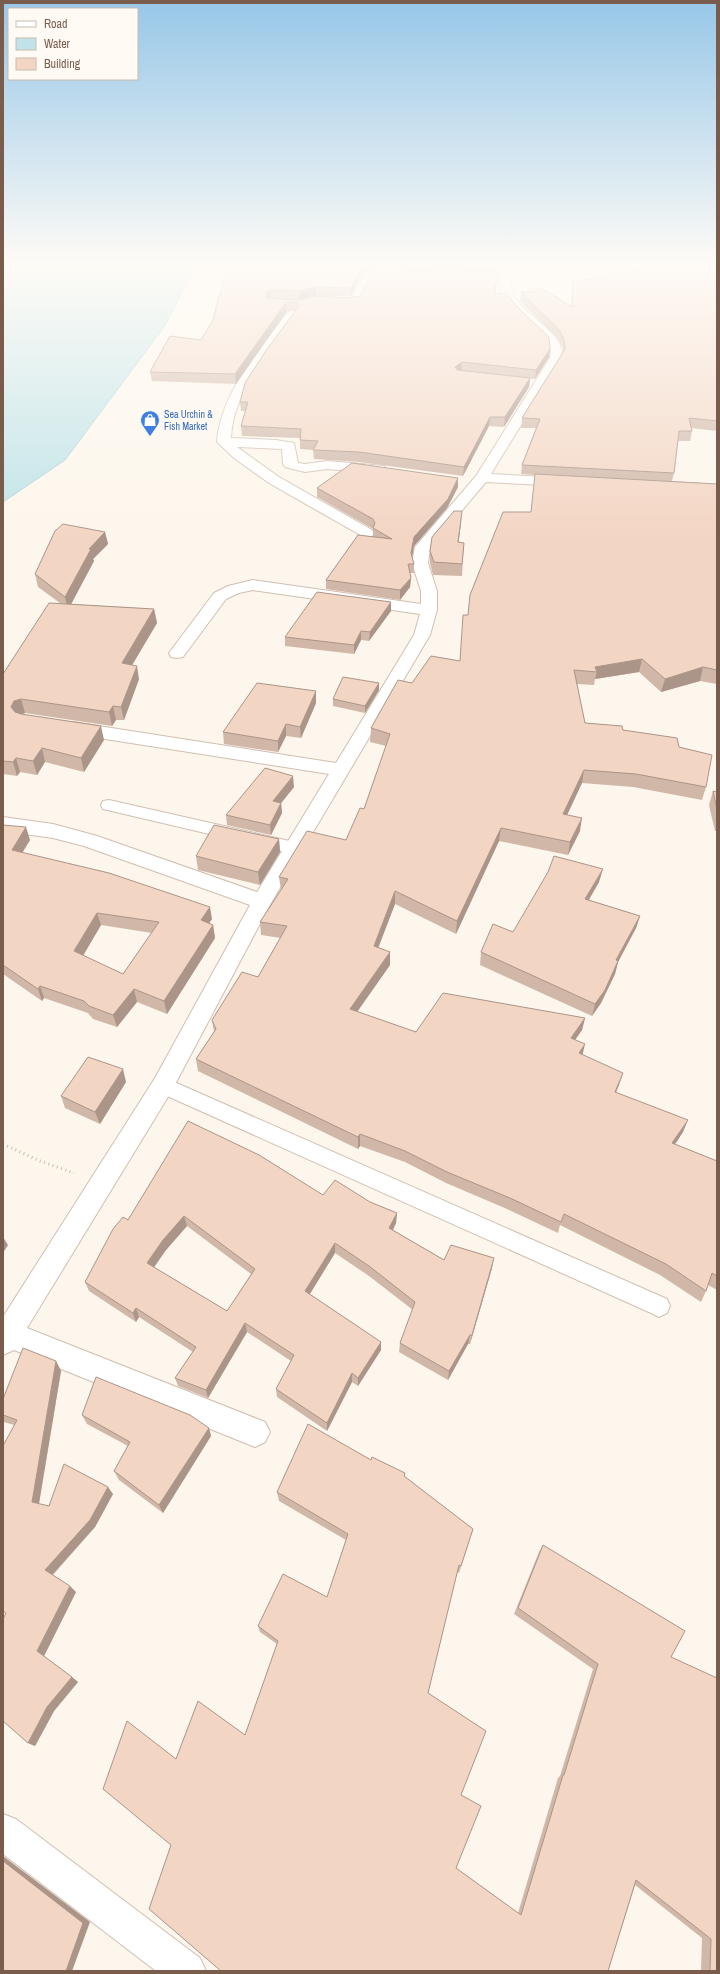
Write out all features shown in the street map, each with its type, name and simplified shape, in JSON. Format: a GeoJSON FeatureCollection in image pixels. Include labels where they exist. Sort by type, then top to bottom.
{"type":"FeatureCollection","features":[{"type":"Feature","properties":{"kind":"street"},"geometry":{"type":"LineString","coordinates":[[263,355],[236,394],[224,433],[224,442],[241,457],[322,508],[367,534]]}},
{"type":"Feature","properties":{"kind":"street"},"geometry":{"type":"LineString","coordinates":[[255,1432],[5,1338],[163,1085],[262,901],[422,635],[429,610],[430,591],[420,563],[423,547],[473,481],[535,384],[556,358],[556,355]]}},
{"type":"Feature","properties":{"kind":"street"},"geometry":{"type":"LineString","coordinates":[[224,442],[289,446],[289,460],[294,466],[305,468],[327,465],[392,470]]}},
{"type":"Feature","properties":{"kind":"street"},"geometry":{"type":"LineString","coordinates":[[473,481],[576,483]]}},
{"type":"Feature","properties":{"kind":"street"},"geometry":{"type":"LineString","coordinates":[[177,653],[220,596],[234,590],[253,585],[429,610]]}},
{"type":"Feature","properties":{"kind":"street"},"geometry":{"type":"LineString","coordinates":[[56,725],[340,770]]}},
{"type":"Feature","properties":{"kind":"street"},"geometry":{"type":"LineString","coordinates":[[3,824],[53,831],[90,841],[262,901]]}},
{"type":"Feature","properties":{"kind":"street"},"geometry":{"type":"LineString","coordinates":[[3,1832],[187,1971]]}},
{"type":"Feature","properties":{"kind":"lane"},"geometry":{"type":"LineString","coordinates":[[109,805],[294,848]]}},
{"type":"Feature","properties":{"kind":"lane"},"geometry":{"type":"LineString","coordinates":[[163,1085],[659,1306]]}},
{"type":"Feature","properties":{"kind":"path"},"geometry":{"type":"LineString","coordinates":[[3,1144],[40,1161],[101,1183]]}},
{"type":"Feature","properties":{"kind":"water"},"geometry":{"type":"Polygon","coordinates":[[[3,355],[143,355],[65,460],[3,502],[3,355]]]}},
{"type":"Feature","properties":{"kind":"building"},"geometry":{"type":"Polygon","coordinates":[[[159,355],[248,355],[235,374],[150,372],[159,355]]]}},
{"type":"Feature","properties":{"kind":"building"},"geometry":{"type":"Polygon","coordinates":[[[263,355],[546,355],[536,370],[462,362],[455,367],[457,370],[530,378],[505,417],[490,417],[464,467],[359,452],[313,450],[318,441],[300,440],[301,429],[241,426],[248,402],[240,402],[245,383],[263,355]]]}},
{"type":"Feature","properties":{"kind":"building"},"geometry":{"type":"Polygon","coordinates":[[[561,355],[717,355],[717,421],[689,418],[692,431],[679,431],[674,473],[522,465],[540,419],[522,418],[561,355]]]}},
{"type":"Feature","properties":{"kind":"building"},"geometry":{"type":"Polygon","coordinates":[[[352,463],[458,478],[448,499],[414,537],[411,553],[414,564],[408,564],[411,578],[400,590],[326,580],[358,535],[392,539],[373,528],[375,523],[373,519],[317,488],[352,463]]]}},
{"type":"Feature","properties":{"kind":"building"},"geometry":{"type":"Polygon","coordinates":[[[535,474],[717,484],[717,670],[703,667],[665,679],[642,659],[595,667],[597,672],[574,670],[585,723],[622,726],[623,730],[677,738],[679,747],[712,755],[706,787],[636,774],[584,770],[563,814],[582,818],[570,842],[501,828],[457,921],[395,891],[374,946],[390,952],[350,1009],[416,1032],[443,993],[585,1018],[571,1038],[585,1044],[579,1053],[623,1073],[615,1092],[688,1120],[672,1143],[717,1161],[717,1276],[712,1273],[706,1291],[666,1264],[564,1214],[561,1222],[510,1198],[447,1172],[405,1151],[360,1134],[358,1137],[196,1059],[216,1029],[212,1020],[242,972],[258,977],[287,926],[260,922],[288,879],[279,877],[307,831],[346,840],[360,808],[364,809],[390,734],[371,728],[398,680],[412,683],[431,656],[460,661],[463,615],[468,615],[470,595],[503,512],[531,512],[535,474]]]}},
{"type":"Feature","properties":{"kind":"building"},"geometry":{"type":"Polygon","coordinates":[[[454,511],[462,511],[458,542],[464,543],[462,564],[434,562],[430,551],[432,537],[454,511]]]}},
{"type":"Feature","properties":{"kind":"building"},"geometry":{"type":"Polygon","coordinates":[[[63,524],[105,532],[89,549],[91,549],[65,597],[35,574],[55,531],[63,524]]]}},
{"type":"Feature","properties":{"kind":"building"},"geometry":{"type":"Polygon","coordinates":[[[317,592],[391,602],[370,632],[361,631],[354,645],[285,637],[317,592]]]}},
{"type":"Feature","properties":{"kind":"building"},"geometry":{"type":"Polygon","coordinates":[[[49,603],[154,609],[122,663],[137,666],[121,707],[113,706],[109,712],[21,699],[14,701],[11,707],[15,712],[21,714],[101,726],[81,758],[42,748],[33,761],[16,758],[13,762],[3,761],[3,674],[49,603]]]}},
{"type":"Feature","properties":{"kind":"building"},"geometry":{"type":"Polygon","coordinates":[[[343,677],[379,683],[365,706],[333,699],[343,677]]]}},
{"type":"Feature","properties":{"kind":"building"},"geometry":{"type":"Polygon","coordinates":[[[257,683],[316,691],[300,727],[286,724],[278,741],[223,732],[257,683]]]}},
{"type":"Feature","properties":{"kind":"building"},"geometry":{"type":"Polygon","coordinates":[[[265,768],[293,776],[273,801],[281,803],[270,825],[226,815],[265,768]]]}},
{"type":"Feature","properties":{"kind":"building"},"geometry":{"type":"Polygon","coordinates":[[[713,791],[717,792],[717,809],[713,791]]]}},
{"type":"Feature","properties":{"kind":"building"},"geometry":{"type":"Polygon","coordinates":[[[3,825],[26,827],[12,850],[109,873],[210,907],[201,920],[213,925],[164,1001],[134,989],[113,1015],[89,1006],[84,1001],[40,986],[38,989],[3,965],[3,825]],[[97,913],[74,951],[123,974],[159,922],[97,913]]]}},
{"type":"Feature","properties":{"kind":"building"},"geometry":{"type":"Polygon","coordinates":[[[214,825],[279,839],[258,872],[196,856],[214,825]]]}},
{"type":"Feature","properties":{"kind":"building"},"geometry":{"type":"Polygon","coordinates":[[[554,856],[603,869],[585,899],[640,916],[616,960],[618,961],[605,990],[595,1004],[481,952],[493,924],[513,932],[548,872],[554,856]]]}},
{"type":"Feature","properties":{"kind":"building"},"geometry":{"type":"Polygon","coordinates":[[[88,1057],[123,1069],[95,1112],[61,1096],[88,1057]]]}},
{"type":"Feature","properties":{"kind":"building"},"geometry":{"type":"Polygon","coordinates":[[[188,1121],[259,1155],[323,1195],[335,1180],[370,1202],[397,1213],[389,1228],[444,1260],[451,1245],[494,1258],[472,1335],[470,1335],[449,1371],[400,1343],[415,1302],[369,1266],[335,1243],[305,1291],[381,1342],[358,1378],[352,1373],[327,1423],[276,1389],[294,1355],[245,1323],[206,1390],[175,1378],[196,1347],[136,1308],[133,1313],[85,1282],[113,1229],[123,1217],[128,1220],[188,1121]],[[184,1216],[163,1240],[147,1263],[227,1311],[255,1269],[184,1216]]]}},
{"type":"Feature","properties":{"kind":"building"},"geometry":{"type":"Polygon","coordinates":[[[23,1348],[56,1361],[32,1502],[49,1506],[64,1464],[108,1487],[90,1520],[45,1570],[70,1586],[37,1651],[72,1677],[47,1707],[28,1743],[3,1721],[3,1619],[6,1613],[3,1611],[3,1446],[17,1420],[3,1415],[3,1399],[23,1348]]]}},
{"type":"Feature","properties":{"kind":"building"},"geometry":{"type":"Polygon","coordinates":[[[96,1377],[190,1415],[209,1428],[159,1505],[114,1471],[130,1442],[82,1415],[96,1377]]]}},
{"type":"Feature","properties":{"kind":"building"},"geometry":{"type":"Polygon","coordinates":[[[308,1424],[371,1460],[372,1457],[405,1473],[404,1476],[473,1529],[461,1566],[459,1565],[428,1693],[486,1731],[461,1795],[481,1806],[456,1868],[521,1915],[598,1664],[518,1608],[543,1545],[685,1631],[671,1657],[717,1678],[717,1971],[710,1971],[711,1939],[636,1880],[608,1971],[221,1971],[149,1909],[171,1845],[103,1789],[127,1721],[176,1759],[198,1701],[245,1735],[278,1641],[258,1626],[283,1574],[327,1597],[348,1534],[277,1492],[308,1424]]]}},
{"type":"Feature","properties":{"kind":"building"},"geometry":{"type":"Polygon","coordinates":[[[3,1861],[83,1923],[66,1971],[3,1971],[3,1861]]]}},
{"type":"Feature","properties":{"kind":"place","name":"Sea Urchin & Fish Market"},"geometry":{"type":"Point","coordinates":[150,437]}}]}
